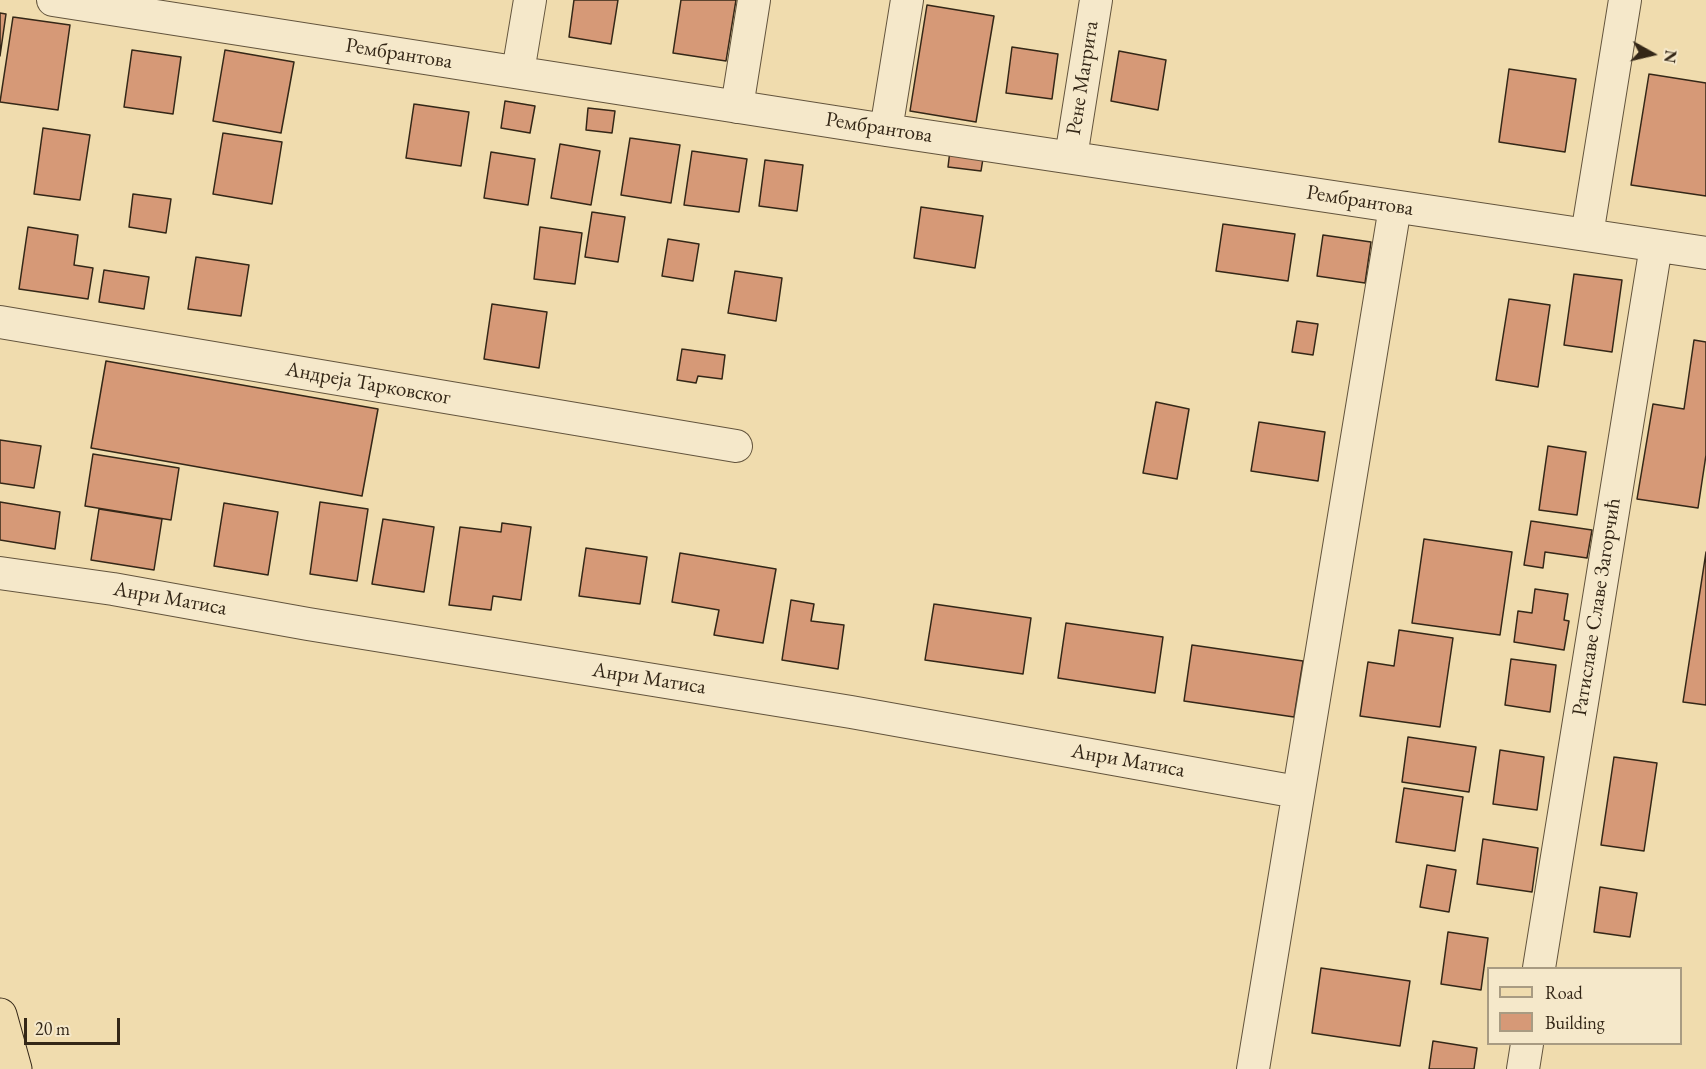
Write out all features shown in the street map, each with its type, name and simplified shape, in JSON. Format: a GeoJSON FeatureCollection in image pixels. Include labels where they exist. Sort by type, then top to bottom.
{"type":"FeatureCollection","features":[{"type":"Feature","properties":{"kind":"main road"},"geometry":{"type":"LineString","coordinates":[[0,1015],[15,1069]]}},
{"type":"Feature","properties":{"kind":"street","name":"Рембрантова"},"geometry":{"type":"LineString","coordinates":[[53,0],[886,130],[1706,253]]}},
{"type":"Feature","properties":{"kind":"street"},"geometry":{"type":"LineString","coordinates":[[518,72],[530,0]]}},
{"type":"Feature","properties":{"kind":"street"},"geometry":{"type":"LineString","coordinates":[[738,106],[754,0]]}},
{"type":"Feature","properties":{"kind":"street"},"geometry":{"type":"LineString","coordinates":[[886,130],[907,0]]}},
{"type":"Feature","properties":{"kind":"street","name":"Рене Магрита"},"geometry":{"type":"LineString","coordinates":[[1071,157],[1095,0]]}},
{"type":"Feature","properties":{"kind":"street"},"geometry":{"type":"LineString","coordinates":[[1587,235],[1625,0]]}},
{"type":"Feature","properties":{"kind":"street"},"geometry":{"type":"LineString","coordinates":[[1253,1069],[1395,207]]}},
{"type":"Feature","properties":{"kind":"street","name":"Ратиславе Славе Загорчић"},"geometry":{"type":"LineString","coordinates":[[1539,967],[1656,246]]}},
{"type":"Feature","properties":{"kind":"street","name":"Андреја Тарковског"},"geometry":{"type":"LineString","coordinates":[[0,322],[736,446]]}},
{"type":"Feature","properties":{"kind":"street","name":"Анри Матиса"},"geometry":{"type":"LineString","coordinates":[[0,573],[113,589],[308,624],[851,712],[1297,792]]}},
{"type":"Feature","properties":{"kind":"street"},"geometry":{"type":"LineString","coordinates":[[1522,1069],[1527,1045]]}},
{"type":"Feature","properties":{"kind":"building"},"geometry":{"type":"Polygon","coordinates":[[[574,0],[618,0],[611,44],[569,37],[574,0]]]}},
{"type":"Feature","properties":{"kind":"building"},"geometry":{"type":"Polygon","coordinates":[[[681,0],[736,0],[726,61],[673,53],[681,0]]]}},
{"type":"Feature","properties":{"kind":"building"},"geometry":{"type":"Polygon","coordinates":[[[927,5],[994,16],[976,122],[910,111],[927,5]]]}},
{"type":"Feature","properties":{"kind":"building"},"geometry":{"type":"Polygon","coordinates":[[[0,13],[6,14],[0,56],[0,13]]]}},
{"type":"Feature","properties":{"kind":"building"},"geometry":{"type":"Polygon","coordinates":[[[13,17],[70,25],[58,110],[0,102],[13,17]]]}},
{"type":"Feature","properties":{"kind":"building"},"geometry":{"type":"Polygon","coordinates":[[[1012,47],[1058,54],[1052,99],[1006,93],[1012,47]]]}},
{"type":"Feature","properties":{"kind":"building"},"geometry":{"type":"Polygon","coordinates":[[[132,50],[181,57],[173,114],[124,107],[132,50]]]}},
{"type":"Feature","properties":{"kind":"building"},"geometry":{"type":"Polygon","coordinates":[[[225,50],[294,62],[281,133],[213,121],[225,50]]]}},
{"type":"Feature","properties":{"kind":"building"},"geometry":{"type":"Polygon","coordinates":[[[1119,51],[1166,60],[1158,110],[1111,101],[1119,51]]]}},
{"type":"Feature","properties":{"kind":"building"},"geometry":{"type":"Polygon","coordinates":[[[1509,69],[1576,79],[1565,152],[1499,142],[1509,69]]]}},
{"type":"Feature","properties":{"kind":"building"},"geometry":{"type":"Polygon","coordinates":[[[1649,74],[1706,83],[1706,196],[1631,185],[1649,74]]]}},
{"type":"Feature","properties":{"kind":"building"},"geometry":{"type":"Polygon","coordinates":[[[505,101],[535,106],[530,133],[501,128],[505,101]]]}},
{"type":"Feature","properties":{"kind":"building"},"geometry":{"type":"Polygon","coordinates":[[[414,104],[469,112],[461,166],[406,158],[414,104]]]}},
{"type":"Feature","properties":{"kind":"building"},"geometry":{"type":"Polygon","coordinates":[[[588,108],[615,111],[612,133],[586,130],[588,108]]]}},
{"type":"Feature","properties":{"kind":"building"},"geometry":{"type":"Polygon","coordinates":[[[43,128],[90,135],[80,200],[34,194],[43,128]]]}},
{"type":"Feature","properties":{"kind":"building"},"geometry":{"type":"Polygon","coordinates":[[[223,133],[282,142],[272,204],[213,194],[223,133]]]}},
{"type":"Feature","properties":{"kind":"building"},"geometry":{"type":"Polygon","coordinates":[[[630,138],[680,145],[671,203],[621,195],[630,138]]]}},
{"type":"Feature","properties":{"kind":"building"},"geometry":{"type":"Polygon","coordinates":[[[951,142],[985,146],[981,171],[948,167],[951,142]]]}},
{"type":"Feature","properties":{"kind":"building"},"geometry":{"type":"Polygon","coordinates":[[[560,144],[600,151],[591,205],[551,198],[560,144]]]}},
{"type":"Feature","properties":{"kind":"building"},"geometry":{"type":"Polygon","coordinates":[[[692,151],[747,159],[739,212],[684,205],[692,151]]]}},
{"type":"Feature","properties":{"kind":"building"},"geometry":{"type":"Polygon","coordinates":[[[491,152],[535,159],[528,205],[484,198],[491,152]]]}},
{"type":"Feature","properties":{"kind":"building"},"geometry":{"type":"Polygon","coordinates":[[[765,160],[803,165],[797,211],[759,206],[765,160]]]}},
{"type":"Feature","properties":{"kind":"building"},"geometry":{"type":"Polygon","coordinates":[[[133,194],[171,199],[166,233],[129,227],[133,194]]]}},
{"type":"Feature","properties":{"kind":"building"},"geometry":{"type":"Polygon","coordinates":[[[921,207],[983,216],[975,268],[914,258],[921,207]]]}},
{"type":"Feature","properties":{"kind":"building"},"geometry":{"type":"Polygon","coordinates":[[[592,212],[625,217],[618,262],[585,257],[592,212]]]}},
{"type":"Feature","properties":{"kind":"building"},"geometry":{"type":"Polygon","coordinates":[[[1223,224],[1295,234],[1288,281],[1216,271],[1223,224]]]}},
{"type":"Feature","properties":{"kind":"building"},"geometry":{"type":"Polygon","coordinates":[[[28,227],[78,235],[74,265],[93,268],[88,299],[19,289],[28,227]]]}},
{"type":"Feature","properties":{"kind":"building"},"geometry":{"type":"Polygon","coordinates":[[[540,227],[582,233],[575,284],[534,279],[540,227]]]}},
{"type":"Feature","properties":{"kind":"building"},"geometry":{"type":"Polygon","coordinates":[[[1323,235],[1371,242],[1365,283],[1317,276],[1323,235]]]}},
{"type":"Feature","properties":{"kind":"building"},"geometry":{"type":"Polygon","coordinates":[[[668,239],[699,244],[693,281],[662,276],[668,239]]]}},
{"type":"Feature","properties":{"kind":"building"},"geometry":{"type":"Polygon","coordinates":[[[196,257],[249,265],[241,316],[188,309],[196,257]]]}},
{"type":"Feature","properties":{"kind":"building"},"geometry":{"type":"Polygon","coordinates":[[[104,270],[149,277],[144,309],[99,302],[104,270]]]}},
{"type":"Feature","properties":{"kind":"building"},"geometry":{"type":"Polygon","coordinates":[[[735,271],[782,278],[776,321],[728,313],[735,271]]]}},
{"type":"Feature","properties":{"kind":"building"},"geometry":{"type":"Polygon","coordinates":[[[1574,274],[1622,280],[1612,352],[1564,345],[1574,274]]]}},
{"type":"Feature","properties":{"kind":"building"},"geometry":{"type":"Polygon","coordinates":[[[1509,299],[1550,305],[1538,387],[1496,380],[1509,299]]]}},
{"type":"Feature","properties":{"kind":"building"},"geometry":{"type":"Polygon","coordinates":[[[492,304],[547,312],[539,368],[484,359],[492,304]]]}},
{"type":"Feature","properties":{"kind":"building"},"geometry":{"type":"Polygon","coordinates":[[[1297,321],[1318,324],[1313,355],[1292,352],[1297,321]]]}},
{"type":"Feature","properties":{"kind":"building"},"geometry":{"type":"Polygon","coordinates":[[[1694,340],[1706,342],[1706,455],[1698,508],[1637,499],[1653,404],[1684,409],[1694,340]]]}},
{"type":"Feature","properties":{"kind":"building"},"geometry":{"type":"Polygon","coordinates":[[[682,349],[725,355],[722,379],[698,376],[696,383],[677,380],[682,349]]]}},
{"type":"Feature","properties":{"kind":"building"},"geometry":{"type":"Polygon","coordinates":[[[106,361],[378,409],[362,496],[91,448],[106,361]]]}},
{"type":"Feature","properties":{"kind":"building"},"geometry":{"type":"Polygon","coordinates":[[[1156,402],[1189,409],[1177,479],[1143,473],[1156,402]]]}},
{"type":"Feature","properties":{"kind":"building"},"geometry":{"type":"Polygon","coordinates":[[[1259,422],[1325,432],[1318,481],[1251,471],[1259,422]]]}},
{"type":"Feature","properties":{"kind":"building"},"geometry":{"type":"Polygon","coordinates":[[[0,440],[41,446],[34,488],[0,483],[0,440]]]}},
{"type":"Feature","properties":{"kind":"building"},"geometry":{"type":"Polygon","coordinates":[[[1548,446],[1586,452],[1577,515],[1539,510],[1548,446]]]}},
{"type":"Feature","properties":{"kind":"building"},"geometry":{"type":"Polygon","coordinates":[[[93,454],[179,468],[171,520],[85,506],[93,454]]]}},
{"type":"Feature","properties":{"kind":"building"},"geometry":{"type":"Polygon","coordinates":[[[0,502],[60,512],[55,549],[0,540],[0,502]]]}},
{"type":"Feature","properties":{"kind":"building"},"geometry":{"type":"Polygon","coordinates":[[[320,502],[368,509],[357,581],[310,574],[320,502]]]}},
{"type":"Feature","properties":{"kind":"building"},"geometry":{"type":"Polygon","coordinates":[[[224,503],[278,512],[268,575],[214,566],[224,503]]]}},
{"type":"Feature","properties":{"kind":"building"},"geometry":{"type":"Polygon","coordinates":[[[99,509],[162,519],[154,570],[91,560],[99,509]]]}},
{"type":"Feature","properties":{"kind":"building"},"geometry":{"type":"Polygon","coordinates":[[[383,519],[434,527],[424,592],[372,584],[383,519]]]}},
{"type":"Feature","properties":{"kind":"building"},"geometry":{"type":"Polygon","coordinates":[[[1531,521],[1592,530],[1587,558],[1545,552],[1543,568],[1524,565],[1531,521]]]}},
{"type":"Feature","properties":{"kind":"building"},"geometry":{"type":"Polygon","coordinates":[[[502,523],[531,527],[521,600],[493,596],[491,610],[449,605],[460,527],[501,532],[502,523]]]}},
{"type":"Feature","properties":{"kind":"building"},"geometry":{"type":"Polygon","coordinates":[[[1424,539],[1512,552],[1500,635],[1412,623],[1424,539]]]}},
{"type":"Feature","properties":{"kind":"building"},"geometry":{"type":"Polygon","coordinates":[[[586,548],[647,557],[640,604],[579,596],[586,548]]]}},
{"type":"Feature","properties":{"kind":"building"},"geometry":{"type":"Polygon","coordinates":[[[1706,552],[1706,705],[1683,702],[1706,552]]]}},
{"type":"Feature","properties":{"kind":"building"},"geometry":{"type":"Polygon","coordinates":[[[680,553],[776,569],[763,643],[714,635],[719,610],[672,602],[680,553]]]}},
{"type":"Feature","properties":{"kind":"building"},"geometry":{"type":"Polygon","coordinates":[[[1535,589],[1568,594],[1564,620],[1569,621],[1564,650],[1514,642],[1518,611],[1532,613],[1535,589]]]}},
{"type":"Feature","properties":{"kind":"building"},"geometry":{"type":"Polygon","coordinates":[[[791,600],[814,604],[811,621],[844,625],[838,669],[782,660],[791,600]]]}},
{"type":"Feature","properties":{"kind":"building"},"geometry":{"type":"Polygon","coordinates":[[[934,604],[1031,618],[1023,674],[925,660],[934,604]]]}},
{"type":"Feature","properties":{"kind":"building"},"geometry":{"type":"Polygon","coordinates":[[[1066,623],[1163,637],[1155,693],[1058,678],[1066,623]]]}},
{"type":"Feature","properties":{"kind":"building"},"geometry":{"type":"Polygon","coordinates":[[[1399,630],[1453,638],[1440,727],[1360,716],[1368,662],[1394,666],[1399,630]]]}},
{"type":"Feature","properties":{"kind":"building"},"geometry":{"type":"Polygon","coordinates":[[[1192,645],[1303,661],[1294,717],[1184,701],[1192,645]]]}},
{"type":"Feature","properties":{"kind":"building"},"geometry":{"type":"Polygon","coordinates":[[[1511,659],[1556,665],[1550,712],[1505,705],[1511,659]]]}},
{"type":"Feature","properties":{"kind":"building"},"geometry":{"type":"Polygon","coordinates":[[[1408,737],[1476,747],[1469,792],[1402,782],[1408,737]]]}},
{"type":"Feature","properties":{"kind":"building"},"geometry":{"type":"Polygon","coordinates":[[[1500,750],[1544,757],[1537,810],[1493,804],[1500,750]]]}},
{"type":"Feature","properties":{"kind":"building"},"geometry":{"type":"Polygon","coordinates":[[[1614,757],[1657,763],[1644,851],[1601,845],[1614,757]]]}},
{"type":"Feature","properties":{"kind":"building"},"geometry":{"type":"Polygon","coordinates":[[[1404,788],[1463,797],[1455,851],[1396,842],[1404,788]]]}},
{"type":"Feature","properties":{"kind":"building"},"geometry":{"type":"Polygon","coordinates":[[[1483,839],[1538,848],[1532,892],[1477,884],[1483,839]]]}},
{"type":"Feature","properties":{"kind":"building"},"geometry":{"type":"Polygon","coordinates":[[[1427,865],[1456,870],[1449,912],[1420,907],[1427,865]]]}},
{"type":"Feature","properties":{"kind":"building"},"geometry":{"type":"Polygon","coordinates":[[[1600,887],[1637,893],[1630,937],[1594,932],[1600,887]]]}},
{"type":"Feature","properties":{"kind":"building"},"geometry":{"type":"Polygon","coordinates":[[[1448,932],[1488,938],[1481,990],[1441,984],[1448,932]]]}},
{"type":"Feature","properties":{"kind":"building"},"geometry":{"type":"Polygon","coordinates":[[[1321,968],[1410,981],[1400,1046],[1312,1033],[1321,968]]]}},
{"type":"Feature","properties":{"kind":"building"},"geometry":{"type":"Polygon","coordinates":[[[1433,1041],[1477,1048],[1474,1069],[1429,1069],[1433,1041]]]}}]}
